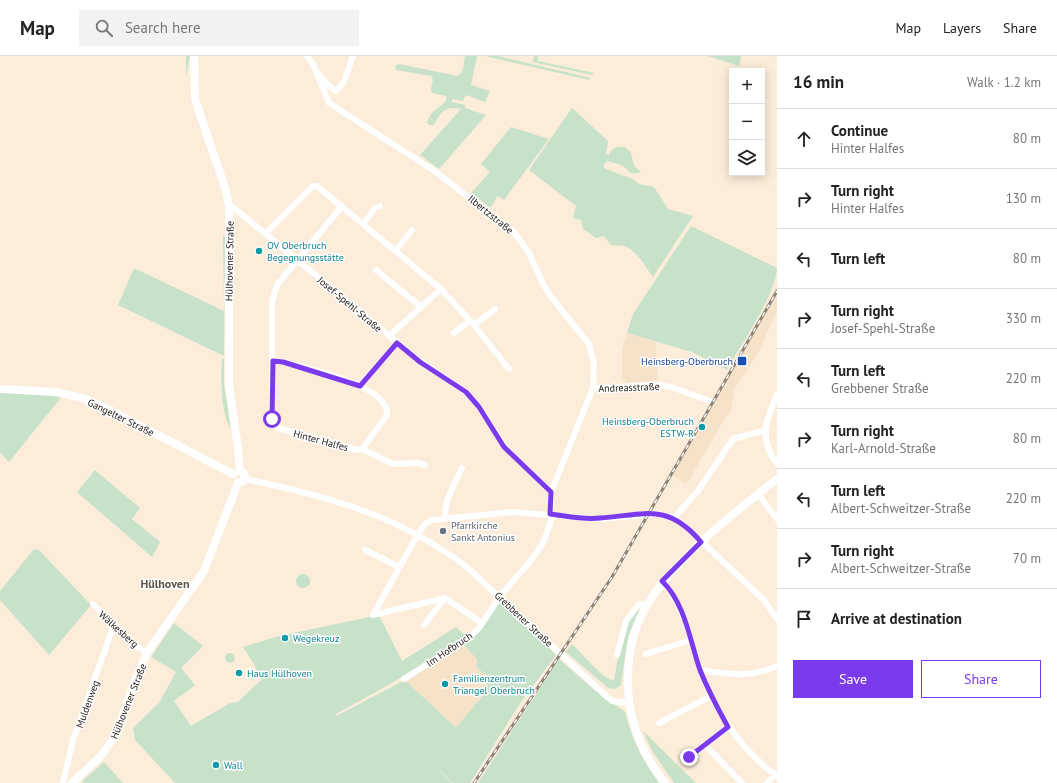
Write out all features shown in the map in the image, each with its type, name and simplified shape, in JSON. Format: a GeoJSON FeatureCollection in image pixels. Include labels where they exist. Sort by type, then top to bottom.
{"type":"FeatureCollection","features":[{"type":"Feature","properties":{"kind":"main road","name":"Hülhovener Straße"},"geometry":{"type":"LineString","coordinates":[[194,56],[195,99],[226,191],[229,206],[229,385],[230,405],[238,448],[236,472]]}},
{"type":"Feature","properties":{"kind":"main road","name":"Gangelter Straße"},"geometry":{"type":"LineString","coordinates":[[0,389],[56,392],[83,398],[236,472]]}},
{"type":"Feature","properties":{"kind":"main road"},"geometry":{"type":"LineString","coordinates":[[236,472],[244,474],[241,481]]}},
{"type":"Feature","properties":{"kind":"main road"},"geometry":{"type":"LineString","coordinates":[[665,783],[648,760],[640,743],[628,703],[627,676],[631,642],[646,605],[662,581],[719,524],[777,479]]}},
{"type":"Feature","properties":{"kind":"main road","name":"Hülhovener Straße"},"geometry":{"type":"LineString","coordinates":[[72,783],[100,757],[116,735],[134,680],[148,653],[204,571],[241,481]]}},
{"type":"Feature","properties":{"kind":"street","name":"Ilbertzstraße"},"geometry":{"type":"LineString","coordinates":[[307,56],[316,72],[323,92],[329,103],[336,109],[433,170],[514,232],[529,253],[544,286],[588,344],[594,364],[593,388],[551,492]]}},
{"type":"Feature","properties":{"kind":"street"},"geometry":{"type":"LineString","coordinates":[[316,72],[322,77],[329,88],[336,91],[346,75],[353,56]]}},
{"type":"Feature","properties":{"kind":"street"},"geometry":{"type":"LineString","coordinates":[[266,233],[313,186],[317,186],[396,250],[441,289],[472,323],[509,369]]}},
{"type":"Feature","properties":{"kind":"street","name":"Josef-Spehl-Straße"},"geometry":{"type":"LineString","coordinates":[[229,206],[234,208],[266,233],[420,362],[466,392],[479,407],[504,447],[551,492]]}},
{"type":"Feature","properties":{"kind":"street","name":"Hinter Halfes"},"geometry":{"type":"LineString","coordinates":[[342,206],[277,285],[274,292],[272,300],[272,419],[278,428],[357,450],[362,449],[393,464],[417,463],[426,465]]}},
{"type":"Feature","properties":{"kind":"street"},"geometry":{"type":"LineString","coordinates":[[363,224],[375,208],[380,206]]}},
{"type":"Feature","properties":{"kind":"street"},"geometry":{"type":"LineString","coordinates":[[396,250],[412,230]]}},
{"type":"Feature","properties":{"kind":"street"},"geometry":{"type":"LineString","coordinates":[[376,270],[422,307]]}},
{"type":"Feature","properties":{"kind":"street"},"geometry":{"type":"LineString","coordinates":[[389,336],[441,289]]}},
{"type":"Feature","properties":{"kind":"street"},"geometry":{"type":"LineString","coordinates":[[454,333],[495,309]]}},
{"type":"Feature","properties":{"kind":"street"},"geometry":{"type":"LineString","coordinates":[[360,386],[397,343]]}},
{"type":"Feature","properties":{"kind":"street","name":"Hinter Halfes"},"geometry":{"type":"LineString","coordinates":[[273,361],[283,362],[360,386],[385,403],[388,409],[387,415],[362,449]]}},
{"type":"Feature","properties":{"kind":"street","name":"Andreasstraße"},"geometry":{"type":"LineString","coordinates":[[593,388],[659,385],[671,386],[710,401]]}},
{"type":"Feature","properties":{"kind":"street"},"geometry":{"type":"LineString","coordinates":[[777,394],[765,430],[770,455],[777,464]]}},
{"type":"Feature","properties":{"kind":"street"},"geometry":{"type":"LineString","coordinates":[[674,518],[698,491],[733,439],[765,430]]}},
{"type":"Feature","properties":{"kind":"street"},"geometry":{"type":"LineString","coordinates":[[446,518],[445,511],[451,490],[462,468]]}},
{"type":"Feature","properties":{"kind":"street","name":"Grebbener Straße"},"geometry":{"type":"LineString","coordinates":[[241,481],[301,491],[340,502],[418,534],[450,554],[492,590],[612,701],[628,703]]}},
{"type":"Feature","properties":{"kind":"street"},"geometry":{"type":"LineString","coordinates":[[550,514],[551,492]]}},
{"type":"Feature","properties":{"kind":"street"},"geometry":{"type":"LineString","coordinates":[[758,494],[777,519]]}},
{"type":"Feature","properties":{"kind":"street"},"geometry":{"type":"LineString","coordinates":[[482,623],[445,598],[373,615],[418,534],[425,524],[432,520],[512,512],[599,519],[657,514],[674,518],[683,524],[764,600],[777,619]]}},
{"type":"Feature","properties":{"kind":"street","name":"Im Hofbruch"},"geometry":{"type":"LineString","coordinates":[[404,679],[467,639],[482,623],[501,595],[528,564],[543,543],[549,526],[550,514]]}},
{"type":"Feature","properties":{"kind":"street"},"geometry":{"type":"LineString","coordinates":[[365,550],[399,568]]}},
{"type":"Feature","properties":{"kind":"street"},"geometry":{"type":"LineString","coordinates":[[662,581],[670,589],[676,600],[691,640],[700,670],[711,696],[728,727],[761,764],[776,776],[767,783]]}},
{"type":"Feature","properties":{"kind":"street"},"geometry":{"type":"LineString","coordinates":[[424,625],[445,598]]}},
{"type":"Feature","properties":{"kind":"street","name":"Wälkesberg"},"geometry":{"type":"LineString","coordinates":[[93,604],[112,625],[133,644],[148,653]]}},
{"type":"Feature","properties":{"kind":"street"},"geometry":{"type":"LineString","coordinates":[[617,655],[630,614],[638,604],[646,605]]}},
{"type":"Feature","properties":{"kind":"street","name":"Muldenweg"},"geometry":{"type":"LineString","coordinates":[[63,783],[74,740],[111,633],[112,625]]}},
{"type":"Feature","properties":{"kind":"street"},"geometry":{"type":"LineString","coordinates":[[646,654],[691,640]]}},
{"type":"Feature","properties":{"kind":"street"},"geometry":{"type":"LineString","coordinates":[[700,670],[739,676],[763,672],[777,666]]}},
{"type":"Feature","properties":{"kind":"street"},"geometry":{"type":"LineString","coordinates":[[659,724],[711,696]]}},
{"type":"Feature","properties":{"kind":"street"},"geometry":{"type":"LineString","coordinates":[[689,757],[728,727]]}},
{"type":"Feature","properties":{"kind":"street"},"geometry":{"type":"LineString","coordinates":[[705,744],[742,783]]}},
{"type":"Feature","properties":{"kind":"shaded area"},"geometry":{"type":"Polygon","coordinates":[[[777,284],[777,311],[757,355],[735,388],[730,415],[727,415],[686,485],[670,473],[729,374],[763,313],[777,284]]]}},
{"type":"Feature","properties":{"kind":"shaded area"},"geometry":{"type":"Polygon","coordinates":[[[627,333],[656,342],[658,380],[625,383],[625,379],[622,378],[622,350],[627,333]]]}},
{"type":"Feature","properties":{"kind":"shaded area"},"geometry":{"type":"Polygon","coordinates":[[[463,644],[478,659],[476,667],[486,675],[488,689],[456,728],[405,680],[463,644]]]}},
{"type":"Feature","properties":{"kind":"green space"},"geometry":{"type":"Polygon","coordinates":[[[186,56],[190,56],[186,77],[186,56]]]}},
{"type":"Feature","properties":{"kind":"green space"},"geometry":{"type":"Polygon","coordinates":[[[465,56],[477,56],[471,85],[490,91],[485,102],[466,95],[463,101],[452,99],[452,102],[465,105],[465,108],[486,115],[439,169],[420,155],[461,109],[447,109],[441,113],[434,125],[429,125],[427,122],[431,114],[446,101],[446,96],[432,93],[431,89],[433,79],[431,76],[396,70],[395,66],[399,64],[458,76],[463,70],[465,56]]]}},
{"type":"Feature","properties":{"kind":"green space"},"geometry":{"type":"Polygon","coordinates":[[[485,56],[497,56],[591,78],[589,80],[485,56]]]}},
{"type":"Feature","properties":{"kind":"green space"},"geometry":{"type":"Polygon","coordinates":[[[534,56],[538,56],[538,61],[594,73],[592,75],[533,62],[534,56]]]}},
{"type":"Feature","properties":{"kind":"green space"},"geometry":{"type":"Polygon","coordinates":[[[708,56],[741,56],[739,66],[708,56]]]}},
{"type":"Feature","properties":{"kind":"green space"},"geometry":{"type":"Polygon","coordinates":[[[572,108],[608,141],[606,154],[609,155],[612,150],[616,148],[625,147],[631,153],[634,166],[641,172],[634,174],[631,173],[621,165],[608,161],[604,164],[604,168],[631,178],[639,184],[654,187],[668,209],[693,216],[653,277],[637,255],[629,248],[611,245],[604,236],[596,238],[583,229],[581,220],[573,218],[576,206],[529,170],[572,108]]]}},
{"type":"Feature","properties":{"kind":"green space"},"geometry":{"type":"Polygon","coordinates":[[[511,127],[549,139],[504,200],[498,196],[490,208],[471,193],[490,172],[481,164],[511,127]]]}},
{"type":"Feature","properties":{"kind":"green space"},"geometry":{"type":"Polygon","coordinates":[[[691,226],[777,268],[771,291],[765,304],[727,370],[692,352],[627,333],[633,314],[691,226]]]}},
{"type":"Feature","properties":{"kind":"green space"},"geometry":{"type":"Polygon","coordinates":[[[223,235],[225,236],[224,356],[118,305],[134,268],[224,311],[223,235]]]}},
{"type":"Feature","properties":{"kind":"green space"},"geometry":{"type":"Polygon","coordinates":[[[222,358],[224,359],[224,385],[231,429],[227,422],[223,404],[222,358]]]}},
{"type":"Feature","properties":{"kind":"green space"},"geometry":{"type":"Polygon","coordinates":[[[0,390],[63,395],[9,462],[0,452],[0,390]]]}},
{"type":"Feature","properties":{"kind":"green space"},"geometry":{"type":"Polygon","coordinates":[[[95,470],[140,508],[132,519],[160,542],[152,557],[77,492],[95,470]]]}},
{"type":"Feature","properties":{"kind":"green space"},"geometry":{"type":"Polygon","coordinates":[[[34,549],[39,550],[91,605],[49,655],[0,600],[0,591],[34,549]]]}},
{"type":"Feature","properties":{"kind":"green space"},"geometry":{"type":"Polygon","coordinates":[[[300,574],[306,574],[310,578],[310,584],[306,588],[300,588],[296,584],[296,578],[300,574]]]}},
{"type":"Feature","properties":{"kind":"green space"},"geometry":{"type":"Polygon","coordinates":[[[501,599],[556,655],[521,702],[470,783],[453,783],[420,750],[452,783],[175,783],[135,740],[133,728],[159,703],[176,672],[151,657],[174,623],[203,646],[181,668],[195,685],[174,701],[191,726],[230,703],[238,702],[261,680],[254,664],[243,647],[279,636],[379,615],[402,661],[456,627],[467,637],[390,684],[336,714],[336,716],[405,680],[456,728],[488,689],[486,675],[476,667],[477,659],[463,644],[501,599]]]}},
{"type":"Feature","properties":{"kind":"green space"},"geometry":{"type":"Polygon","coordinates":[[[640,608],[628,637],[621,685],[615,689],[608,688],[566,652],[572,644],[599,671],[610,679],[614,680],[618,657],[629,619],[640,608]]]}},
{"type":"Feature","properties":{"kind":"green space"},"geometry":{"type":"Polygon","coordinates":[[[228,653],[232,653],[234,654],[234,662],[228,663],[225,660],[225,656],[228,653]]]}},
{"type":"Feature","properties":{"kind":"green space"},"geometry":{"type":"Polygon","coordinates":[[[559,659],[591,687],[625,712],[638,749],[647,766],[659,783],[478,783],[559,659]]]}},
{"type":"Feature","properties":{"kind":"green space"},"geometry":{"type":"Polygon","coordinates":[[[643,731],[696,783],[674,783],[651,749],[643,731]]]}},
{"type":"Feature","properties":{"kind":"green space"},"geometry":{"type":"Polygon","coordinates":[[[104,762],[123,783],[84,783],[82,781],[104,762]]]}},
{"type":"Feature","properties":{"kind":"railway"},"geometry":{"type":"LineString","coordinates":[[474,783],[612,577],[777,291]]}},
{"type":"Feature","properties":{"kind":"place","name":"OV Oberbruch Begegnungsstätte"},"geometry":{"type":"Point","coordinates":[259,251]}},
{"type":"Feature","properties":{"kind":"place","name":"Heinsberg-Oberbruch"},"geometry":{"type":"Point","coordinates":[742,361]}},
{"type":"Feature","properties":{"kind":"place","name":"Heinsberg-Oberbruch ESTW-R"},"geometry":{"type":"Point","coordinates":[702,427]}},
{"type":"Feature","properties":{"kind":"place","name":"Pfarrkirche Sankt Antonius"},"geometry":{"type":"Point","coordinates":[443,531]}},
{"type":"Feature","properties":{"kind":"place","name":"Wegekreuz"},"geometry":{"type":"Point","coordinates":[285,638]}},
{"type":"Feature","properties":{"kind":"place","name":"Haus Hülhoven"},"geometry":{"type":"Point","coordinates":[239,673]}},
{"type":"Feature","properties":{"kind":"place","name":"Familienzentrum Triangel Oberbruch"},"geometry":{"type":"Point","coordinates":[445,684]}},
{"type":"Feature","properties":{"kind":"place","name":"Wall"},"geometry":{"type":"Point","coordinates":[216,765]}},
{"type":"Feature","properties":{"kind":"district","name":"Hülhoven"},"geometry":{"type":"Point","coordinates":[165,584]}},
{"type":"Feature","properties":{"kind":"route"},"geometry":{"type":"LineString","coordinates":[[272,419],[273,361],[283,362],[347,380],[360,386],[397,343],[420,362],[459,387],[472,398],[504,447],[551,492],[550,514],[599,519],[643,514],[657,514],[674,518],[683,524],[701,542],[662,581],[670,589],[678,606],[691,640],[700,670],[711,696],[728,727],[689,757]]}}]}
